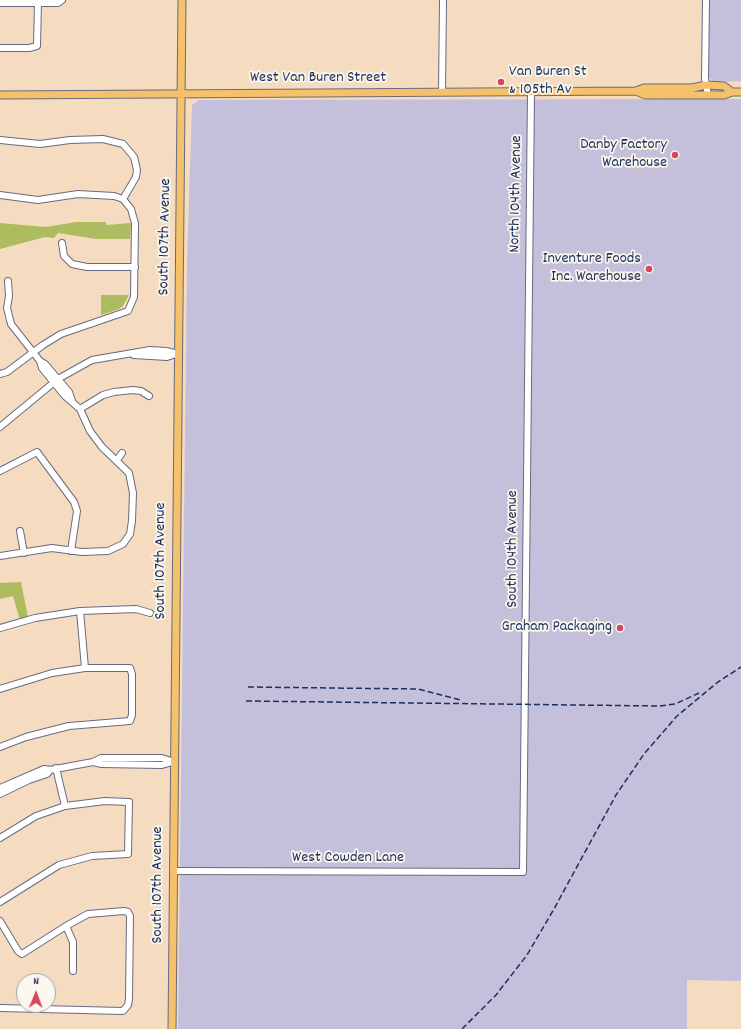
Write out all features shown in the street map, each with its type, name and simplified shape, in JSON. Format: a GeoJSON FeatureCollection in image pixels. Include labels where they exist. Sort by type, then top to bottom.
{"type":"FeatureCollection","features":[{"type":"Feature","properties":{"kind":"main road","name":"South 107th Avenue"},"geometry":{"type":"LineString","coordinates":[[172,1029],[182,0]]}},
{"type":"Feature","properties":{"kind":"main road","name":"West Van Buren Street"},"geometry":{"type":"LineString","coordinates":[[0,95],[531,90],[636,91],[644,88],[692,88],[706,85],[724,86],[732,92]]}},
{"type":"Feature","properties":{"kind":"main road"},"geometry":{"type":"LineString","coordinates":[[667,95],[672,92],[693,92],[706,85]]}},
{"type":"Feature","properties":{"kind":"main road","name":"West Van Buren Street"},"geometry":{"type":"LineString","coordinates":[[636,91],[645,95],[724,95],[732,92],[741,92]]}},
{"type":"Feature","properties":{"kind":"street"},"geometry":{"type":"LineString","coordinates":[[0,3],[38,3],[58,2],[62,0]]}},
{"type":"Feature","properties":{"kind":"street"},"geometry":{"type":"LineString","coordinates":[[442,92],[443,0]]}},
{"type":"Feature","properties":{"kind":"street"},"geometry":{"type":"LineString","coordinates":[[706,0],[706,85],[708,95]]}},
{"type":"Feature","properties":{"kind":"street"},"geometry":{"type":"LineString","coordinates":[[0,48],[29,48],[37,46],[38,3]]}},
{"type":"Feature","properties":{"kind":"street","name":"North 104th Avenue"},"geometry":{"type":"LineString","coordinates":[[529,298],[531,90]]}},
{"type":"Feature","properties":{"kind":"street"},"geometry":{"type":"LineString","coordinates":[[0,140],[40,144],[70,140],[103,139],[123,144],[134,157],[137,170],[136,177],[123,199]]}},
{"type":"Feature","properties":{"kind":"street"},"geometry":{"type":"LineString","coordinates":[[0,195],[38,200],[78,194],[105,194],[123,199],[134,215],[135,268],[134,296],[128,311],[61,334],[43,345],[7,372],[0,374]]}},
{"type":"Feature","properties":{"kind":"street"},"geometry":{"type":"LineString","coordinates":[[62,243],[64,256],[72,264],[87,267],[135,268]]}},
{"type":"Feature","properties":{"kind":"street"},"geometry":{"type":"LineString","coordinates":[[0,556],[52,548],[71,551],[108,551],[123,544],[130,534],[133,493],[129,473],[102,447],[90,431],[80,409],[72,401],[69,392],[42,368],[40,361],[11,324],[7,308],[9,296],[8,281]]}},
{"type":"Feature","properties":{"kind":"street","name":"South 104th Avenue"},"geometry":{"type":"LineString","coordinates":[[523,872],[529,298]]}},
{"type":"Feature","properties":{"kind":"street"},"geometry":{"type":"LineString","coordinates":[[0,427],[56,381],[92,360],[150,350],[166,351],[178,354]]}},
{"type":"Feature","properties":{"kind":"street"},"geometry":{"type":"LineString","coordinates":[[80,409],[103,395],[114,392],[133,390],[141,391],[148,396]]}},
{"type":"Feature","properties":{"kind":"street"},"geometry":{"type":"LineString","coordinates":[[0,471],[37,452],[74,502],[77,511],[71,551]]}},
{"type":"Feature","properties":{"kind":"street"},"geometry":{"type":"LineString","coordinates":[[117,460],[122,453]]}},
{"type":"Feature","properties":{"kind":"street"},"geometry":{"type":"LineString","coordinates":[[20,531],[24,552]]}},
{"type":"Feature","properties":{"kind":"street"},"geometry":{"type":"LineString","coordinates":[[0,628],[35,618],[80,611],[136,609],[150,613]]}},
{"type":"Feature","properties":{"kind":"street"},"geometry":{"type":"LineString","coordinates":[[80,611],[85,668]]}},
{"type":"Feature","properties":{"kind":"street"},"geometry":{"type":"LineString","coordinates":[[0,689],[46,675],[85,668],[130,668],[132,715],[130,720],[69,726],[26,737],[0,747]]}},
{"type":"Feature","properties":{"kind":"street"},"geometry":{"type":"LineString","coordinates":[[0,788],[29,774],[44,769],[53,769],[93,762],[100,758],[162,758],[174,762]]}},
{"type":"Feature","properties":{"kind":"street"},"geometry":{"type":"LineString","coordinates":[[0,794],[29,780],[47,774],[53,769]]}},
{"type":"Feature","properties":{"kind":"street"},"geometry":{"type":"LineString","coordinates":[[53,769],[65,806]]}},
{"type":"Feature","properties":{"kind":"street"},"geometry":{"type":"LineString","coordinates":[[0,838],[36,816],[65,806],[105,801],[129,802],[128,854],[92,856],[71,861],[42,874],[0,902]]}},
{"type":"Feature","properties":{"kind":"street","name":"West Cowden Lane"},"geometry":{"type":"LineString","coordinates":[[173,871],[523,872]]}},
{"type":"Feature","properties":{"kind":"street"},"geometry":{"type":"LineString","coordinates":[[0,921],[18,951],[22,954],[66,926],[91,913],[112,910],[128,912],[130,916],[128,1005],[123,1011],[0,1008]]}},
{"type":"Feature","properties":{"kind":"street"},"geometry":{"type":"LineString","coordinates":[[66,926],[71,933],[73,942],[73,971]]}},
{"type":"Feature","properties":{"kind":"shaded area"},"geometry":{"type":"Polygon","coordinates":[[[703,0],[741,0],[741,81],[715,82],[702,74],[703,0]]]}},
{"type":"Feature","properties":{"kind":"shaded area"},"geometry":{"type":"Polygon","coordinates":[[[741,99],[741,981],[687,980],[687,1029],[178,1029],[187,263],[192,105],[199,100],[741,99]]]}},
{"type":"Feature","properties":{"kind":"green space"},"geometry":{"type":"Polygon","coordinates":[[[76,222],[106,222],[106,225],[131,223],[130,239],[96,239],[58,233],[54,238],[45,237],[0,249],[0,223],[46,227],[76,222]]]}},
{"type":"Feature","properties":{"kind":"green space"},"geometry":{"type":"Polygon","coordinates":[[[101,295],[129,295],[123,306],[119,309],[101,315],[101,295]]]}},
{"type":"Feature","properties":{"kind":"green space"},"geometry":{"type":"Polygon","coordinates":[[[21,582],[28,617],[20,620],[13,596],[0,599],[0,583],[21,582]]]}},
{"type":"Feature","properties":{"kind":"railway"},"geometry":{"type":"LineString","coordinates":[[462,1029],[496,995],[527,955],[554,909],[616,795],[644,754],[677,716],[718,682],[741,667]]}},
{"type":"Feature","properties":{"kind":"railway"},"geometry":{"type":"LineString","coordinates":[[248,687],[418,689],[461,700]]}},
{"type":"Feature","properties":{"kind":"railway"},"geometry":{"type":"LineString","coordinates":[[246,701],[660,706],[675,704],[699,693]]}},
{"type":"Feature","properties":{"kind":"place","name":"Van Buren St & 105th Av"},"geometry":{"type":"Point","coordinates":[501,82]}},
{"type":"Feature","properties":{"kind":"place","name":"Danby Factory Warehouse"},"geometry":{"type":"Point","coordinates":[675,155]}},
{"type":"Feature","properties":{"kind":"place","name":"Inventure Foods Inc. Warehouse"},"geometry":{"type":"Point","coordinates":[649,269]}},
{"type":"Feature","properties":{"kind":"place","name":"Graham Packaging"},"geometry":{"type":"Point","coordinates":[620,628]}}]}
